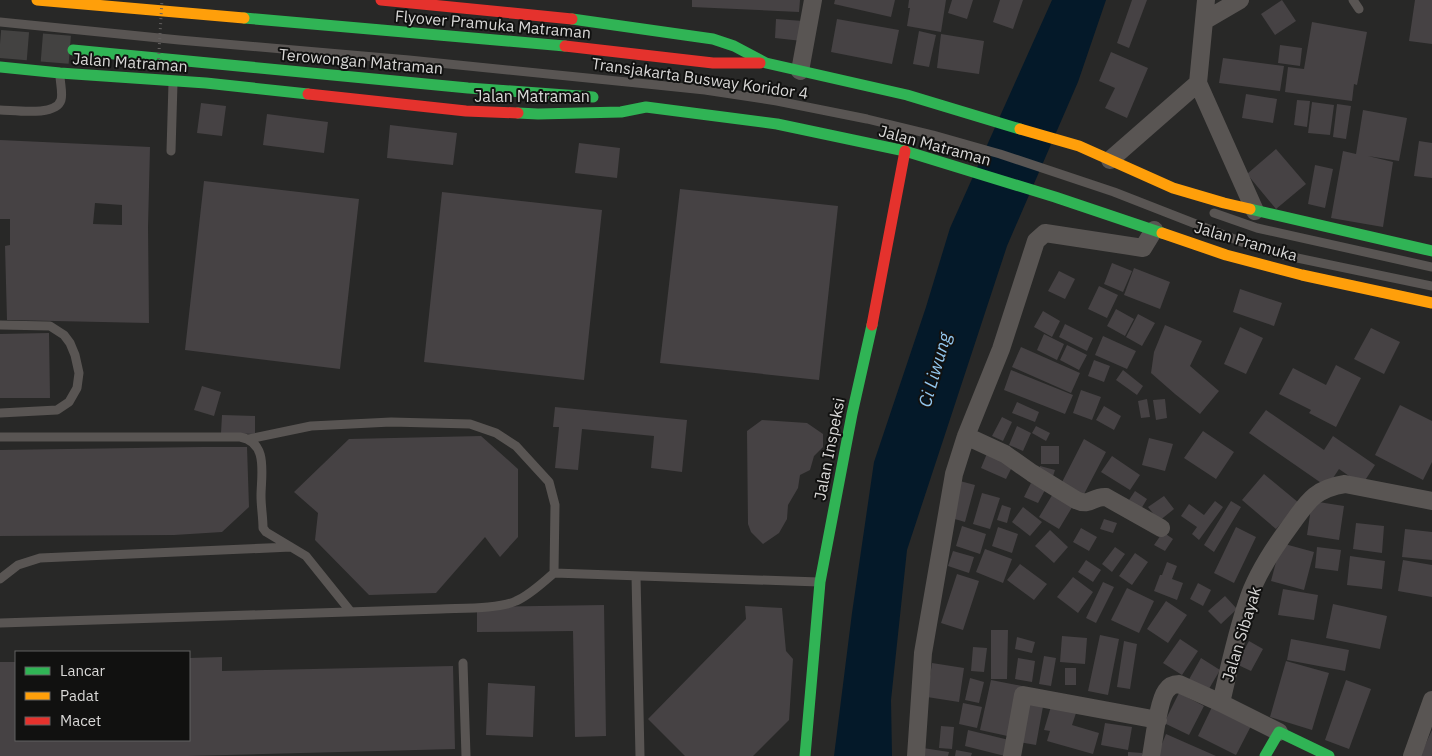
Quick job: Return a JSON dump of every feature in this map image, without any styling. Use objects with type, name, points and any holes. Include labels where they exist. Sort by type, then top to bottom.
[{"type":"main road","name":"Flyover Pramuka Matraman","points":[[37,0],[162,6],[713,62],[739,64],[766,63]]},
{"type":"main road","points":[[380,0],[580,20],[713,39],[734,46],[766,63],[800,71]]},
{"type":"main road","name":"Terowongan Matraman","points":[[73,50],[448,86],[601,98]]},
{"type":"main road","name":"Jalan Matraman","points":[[0,67],[206,83],[466,112],[538,114],[622,112],[646,107],[777,124],[905,151],[1055,197]]},
{"type":"main road","name":"Jalan Pramuka","points":[[800,71],[943,104],[1080,146],[1144,176],[1224,204],[1432,251]]},
{"type":"main road","points":[[619,99],[646,107]]},
{"type":"main road","name":"Jalan Inspeksi","points":[[806,756],[820,582],[852,414],[876,310],[905,151]]},
{"type":"main road","name":"Jalan Pramuka","points":[[1055,197],[1226,255],[1302,275],[1432,303]]},
{"type":"main road","points":[[1265,756],[1279,732],[1329,756]]},
{"type":"street","points":[[800,71],[813,0]]},
{"type":"street","points":[[1206,0],[1198,83],[1255,210]]},
{"type":"street","points":[[1204,22],[1240,0]]},
{"type":"street","points":[[1110,160],[1198,83]]},
{"type":"street","points":[[916,756],[923,653],[954,474],[966,436],[1001,349],[1036,241],[1045,233],[1143,248],[1154,230]]},
{"type":"street","points":[[966,436],[1005,454],[1076,500],[1087,503],[1095,498],[1106,497],[1161,528]]},
{"type":"street","name":"Jalan Sibayak","points":[[1221,702],[1247,601],[1272,550],[1309,499],[1333,486],[1345,484],[1432,502]]},
{"type":"street","name":"Jalan Sibayak","points":[[1152,756],[1162,699],[1166,690],[1173,684],[1179,684],[1221,702],[1279,732]]},
{"type":"street","points":[[1012,756],[1023,695],[1158,720]]},
{"type":"street","points":[[1412,756],[1432,700]]},
{"type":"lane","points":[[1354,0],[1359,9]]},
{"type":"lane","name":"Transjakarta Busway Koridor 4","points":[[0,22],[705,90],[778,101],[867,119],[1000,154],[1072,177],[1247,244],[1283,255],[1432,286]]},
{"type":"lane","points":[[0,110],[38,111],[57,106],[61,100],[60,73]]},
{"type":"lane","points":[[171,151],[173,81]]},
{"type":"lane","points":[[1144,176],[1188,201]]},
{"type":"lane","points":[[1204,209],[1257,228],[1432,266]]},
{"type":"lane","points":[[0,325],[50,326],[64,335],[70,343],[80,373],[77,388],[69,402],[56,410],[0,413]]},
{"type":"lane","points":[[0,437],[240,437],[248,439],[311,426],[391,422],[470,424],[496,433],[516,446],[549,482],[555,506],[554,573]]},
{"type":"lane","points":[[248,439],[260,452],[262,460],[261,498],[263,528],[266,532],[306,556],[351,612]]},
{"type":"lane","points":[[0,579],[18,565],[40,558],[292,547]]},
{"type":"lane","points":[[0,623],[441,609],[502,605],[514,602],[527,595],[554,573],[820,582]]},
{"type":"lane","points":[[636,576],[640,756]]},
{"type":"lane","points":[[463,663],[466,756]]},
{"type":"path","points":[[158,69],[162,6]]},
{"type":"water","name":"Ci Liwung","points":[[1052,0],[1106,0],[1078,82],[1007,246],[907,550],[891,700],[892,756],[834,756],[874,462],[926,307],[950,228]]},
{"type":"building","points":[[692,0],[800,0],[799,12],[692,7]]},
{"type":"building","points":[[835,0],[895,0],[891,17],[834,4]]},
{"type":"building","points":[[909,0],[946,0],[941,32],[907,26],[910,8],[908,8]]},
{"type":"building","points":[[952,0],[973,0],[967,19],[948,13]]},
{"type":"building","points":[[1000,0],[1023,0],[1013,29],[993,22]]},
{"type":"building","points":[[1132,0],[1147,0],[1129,48],[1117,43]]},
{"type":"building","points":[[1282,0],[1296,21],[1275,35],[1261,14]]},
{"type":"building","points":[[1415,0],[1432,0],[1432,44],[1409,41]]},
{"type":"building","points":[[776,19],[803,21],[802,41],[775,38]]},
{"type":"building","points":[[837,19],[899,30],[892,64],[831,52]]},
{"type":"building","points":[[1312,22],[1367,32],[1357,85],[1354,84],[1352,101],[1285,92],[1288,67],[1304,69]]},
{"type":"building","points":[[919,31],[936,35],[929,67],[913,64]]},
{"type":"building","points":[[941,34],[984,41],[979,74],[937,68]]},
{"type":"building","points":[[1280,45],[1302,48],[1300,66],[1278,63]]},
{"type":"building","points":[[1111,52],[1148,68],[1127,118],[1105,108],[1115,88],[1099,81]]},
{"type":"building","points":[[1223,58],[1284,66],[1280,91],[1219,83]]},
{"type":"building","points":[[1246,94],[1277,99],[1273,123],[1242,118]]},
{"type":"building","points":[[1297,100],[1310,101],[1307,127],[1294,125]]},
{"type":"building","points":[[1312,102],[1334,105],[1330,135],[1308,133]]},
{"type":"building","points":[[201,103],[226,106],[222,136],[197,133]]},
{"type":"building","points":[[1337,104],[1351,106],[1346,139],[1333,137]]},
{"type":"building","points":[[1363,110],[1407,118],[1399,161],[1368,156],[1393,162],[1383,227],[1331,218],[1343,151],[1356,154]]},
{"type":"building","points":[[267,114],[328,122],[324,153],[263,145]]},
{"type":"building","points":[[390,125],[457,133],[453,165],[387,158]]},
{"type":"building","points":[[0,140],[150,147],[148,227],[149,323],[7,320],[5,246],[10,245],[10,219],[0,219]],"holes":[[[95,203],[122,205],[122,225],[93,224]]]},
{"type":"building","points":[[1419,141],[1432,143],[1432,178],[1414,176]]},
{"type":"building","points":[[579,143],[620,148],[617,178],[575,173]]},
{"type":"building","points":[[1276,149],[1306,184],[1276,209],[1247,174]]},
{"type":"building","points":[[1315,165],[1333,169],[1325,208],[1308,204]]},
{"type":"building","points":[[204,181],[359,199],[340,369],[185,350]]},
{"type":"building","points":[[680,189],[838,206],[819,380],[660,363]]},
{"type":"building","points":[[442,192],[602,210],[584,380],[424,362]]},
{"type":"building","points":[[1112,263],[1132,271],[1123,292],[1104,284]]},
{"type":"building","points":[[1134,268],[1170,282],[1160,309],[1124,295]]},
{"type":"building","points":[[1059,271],[1075,279],[1065,299],[1048,291]]},
{"type":"building","points":[[1099,286],[1118,295],[1107,318],[1088,309]]},
{"type":"building","points":[[1240,289],[1282,303],[1274,326],[1233,312]]},
{"type":"building","points":[[1116,309],[1134,319],[1125,336],[1107,326]]},
{"type":"building","points":[[1043,311],[1060,321],[1052,337],[1034,327]]},
{"type":"building","points":[[1138,314],[1155,323],[1142,346],[1126,337]]},
{"type":"building","points":[[1065,324],[1093,338],[1087,351],[1059,337]]},
{"type":"building","points":[[1165,325],[1202,341],[1190,366],[1219,391],[1200,414],[1151,373],[1154,352]]},
{"type":"building","points":[[1240,327],[1263,338],[1246,374],[1224,364]]},
{"type":"building","points":[[1371,328],[1400,342],[1384,374],[1354,359]]},
{"type":"building","points":[[49,333],[50,398],[0,398],[0,334]]},
{"type":"building","points":[[1044,334],[1064,344],[1057,360],[1037,350]]},
{"type":"building","points":[[1103,336],[1136,351],[1127,369],[1095,355]]},
{"type":"building","points":[[1067,345],[1087,355],[1079,370],[1060,360]]},
{"type":"building","points":[[1021,347],[1080,373],[1071,393],[1012,367]]},
{"type":"building","points":[[1094,360],[1110,366],[1104,382],[1088,376]]},
{"type":"building","points":[[1336,365],[1361,378],[1336,427],[1309,413],[1311,410],[1279,394],[1293,368],[1326,385]]},
{"type":"building","points":[[1011,370],[1073,395],[1065,414],[1004,390]]},
{"type":"building","points":[[1123,370],[1143,386],[1137,395],[1116,380]]},
{"type":"building","points":[[202,386],[221,392],[214,416],[194,410]]},
{"type":"building","points":[[1081,390],[1101,397],[1092,420],[1073,413]]},
{"type":"building","points":[[1147,399],[1150,417],[1141,418],[1138,401]]},
{"type":"building","points":[[1165,399],[1167,418],[1156,420],[1153,400]]},
{"type":"building","points":[[1017,402],[1039,412],[1035,422],[1012,413]]},
{"type":"building","points":[[1400,405],[1432,421],[1432,462],[1423,480],[1375,455]]},
{"type":"building","points":[[1104,406],[1121,416],[1114,430],[1096,420]]},
{"type":"building","points":[[555,407],[687,420],[682,472],[651,468],[654,436],[582,429],[578,470],[555,468],[559,427],[553,427]]},
{"type":"building","points":[[1266,410],[1324,450],[1333,436],[1375,465],[1362,485],[1339,469],[1327,487],[1249,433]]},
{"type":"building","points":[[222,415],[255,416],[255,434],[221,433]]},
{"type":"building","points":[[1002,417],[1012,422],[1003,441],[992,436]]},
{"type":"building","points":[[762,420],[807,423],[823,434],[823,447],[814,456],[810,470],[800,475],[798,488],[788,505],[787,519],[779,533],[763,544],[751,532],[748,524],[747,431]]},
{"type":"building","points":[[1017,426],[1031,433],[1023,451],[1009,445]]},
{"type":"building","points":[[1036,426],[1050,433],[1046,441],[1032,433]]},
{"type":"building","points":[[1203,431],[1234,452],[1216,479],[1184,458]]},
{"type":"building","points":[[481,436],[518,469],[518,537],[500,557],[485,537],[436,593],[369,595],[315,540],[318,513],[294,492],[349,439]]},
{"type":"building","points":[[1149,438],[1173,444],[1165,471],[1142,465]]},
{"type":"building","points":[[1084,439],[1106,452],[1082,498],[1060,486]]},
{"type":"building","points":[[1041,446],[1059,446],[1059,464],[1041,464]]},
{"type":"building","points":[[247,447],[249,507],[222,532],[174,535],[0,536],[0,450]]},
{"type":"building","points":[[988,451],[1014,463],[1006,479],[981,468]]},
{"type":"building","points":[[1112,456],[1140,475],[1130,490],[1101,472]]},
{"type":"building","points":[[1040,466],[1055,470],[1052,479],[1038,475]]},
{"type":"building","points":[[1264,474],[1299,503],[1276,529],[1242,500]]},
{"type":"building","points":[[956,480],[975,485],[965,522],[948,517]]},
{"type":"building","points":[[1031,483],[1045,490],[1038,503],[1024,497]]},
{"type":"building","points":[[1135,491],[1147,499],[1141,509],[1129,500]]},
{"type":"building","points":[[1054,492],[1074,504],[1059,529],[1039,517]]},
{"type":"building","points":[[982,493],[1000,498],[990,529],[973,524]]},
{"type":"building","points":[[1164,496],[1174,509],[1159,521],[1148,507]]},
{"type":"building","points":[[1215,501],[1223,507],[1199,540],[1192,534],[1197,527],[1181,516],[1189,504],[1204,515]]},
{"type":"building","points":[[1231,501],[1241,507],[1214,552],[1204,545]]},
{"type":"building","points":[[1312,501],[1344,506],[1339,540],[1307,535]]},
{"type":"building","points":[[1002,505],[1011,508],[1007,523],[997,520]]},
{"type":"building","points":[[1023,507],[1042,522],[1030,536],[1012,522]]},
{"type":"building","points":[[1104,519],[1117,523],[1113,533],[1100,529]]},
{"type":"building","points":[[1356,523],[1384,526],[1382,553],[1353,549]]},
{"type":"building","points":[[962,526],[986,534],[980,554],[956,546]]},
{"type":"building","points":[[998,527],[1018,534],[1012,553],[992,546]]},
{"type":"building","points":[[1236,527],[1256,537],[1234,583],[1214,573]]},
{"type":"building","points":[[1081,528],[1097,537],[1089,551],[1073,542]]},
{"type":"building","points":[[1405,529],[1432,532],[1432,560],[1402,557]]},
{"type":"building","points":[[1050,530],[1068,547],[1054,563],[1035,546]]},
{"type":"building","points":[[1163,532],[1173,539],[1165,551],[1154,545]]},
{"type":"building","points":[[1281,543],[1314,552],[1304,590],[1271,581]]},
{"type":"building","points":[[1115,547],[1125,554],[1112,572],[1102,564]]},
{"type":"building","points":[[1317,547],[1341,550],[1338,571],[1315,568]]},
{"type":"building","points":[[985,549],[1012,559],[1003,583],[976,572]]},
{"type":"building","points":[[953,551],[974,557],[969,573],[948,566]]},
{"type":"building","points":[[1135,553],[1148,562],[1132,585],[1119,576]]},
{"type":"building","points":[[1350,556],[1385,561],[1382,589],[1347,585]]},
{"type":"building","points":[[1086,560],[1101,570],[1093,582],[1078,572]]},
{"type":"building","points":[[1403,560],[1432,565],[1432,597],[1398,591]]},
{"type":"building","points":[[1167,562],[1177,566],[1172,579],[1183,583],[1177,600],[1154,591]]},
{"type":"building","points":[[1020,564],[1047,584],[1034,600],[1007,580]]},
{"type":"building","points":[[957,574],[979,581],[963,630],[941,623]]},
{"type":"building","points":[[1073,577],[1093,592],[1078,613],[1057,597]]},
{"type":"building","points":[[1103,582],[1114,587],[1096,623],[1086,618]]},
{"type":"building","points":[[1198,583],[1211,590],[1203,606],[1190,599]]},
{"type":"building","points":[[1127,588],[1154,601],[1139,633],[1111,620]]},
{"type":"building","points":[[1283,589],[1318,595],[1314,620],[1278,615]]},
{"type":"building","points":[[1225,596],[1237,609],[1221,624],[1208,611]]},
{"type":"building","points":[[1166,601],[1187,615],[1168,643],[1147,629]]},
{"type":"building","points":[[1333,604],[1387,616],[1380,649],[1326,638]]},
{"type":"building","points":[[604,605],[606,736],[575,737],[573,631],[477,632],[477,607]]},
{"type":"building","points":[[745,606],[782,608],[786,651],[793,659],[789,720],[753,756],[685,756],[648,719],[746,619]]},
{"type":"building","points":[[991,630],[1008,630],[1007,679],[991,679]]},
{"type":"building","points":[[1100,635],[1119,639],[1108,695],[1088,691]]},
{"type":"building","points":[[1062,636],[1087,638],[1085,664],[1060,662]]},
{"type":"building","points":[[1017,637],[1035,642],[1032,653],[1015,649]]},
{"type":"building","points":[[1180,639],[1198,651],[1182,675],[1163,663]]},
{"type":"building","points":[[1291,639],[1349,650],[1345,671],[1287,660]]},
{"type":"building","points":[[1124,641],[1137,644],[1130,689],[1117,687]]},
{"type":"building","points":[[1249,641],[1263,649],[1251,671],[1236,664]]},
{"type":"building","points":[[973,647],[987,648],[984,672],[971,671]]},
{"type":"building","points":[[1044,656],[1056,658],[1051,686],[1039,684]]},
{"type":"building","points":[[222,657],[222,671],[453,666],[455,749],[188,756],[0,756],[0,662],[15,662],[15,741],[190,741],[190,658]]},
{"type":"building","points":[[1018,658],[1035,661],[1032,682],[1015,679]]},
{"type":"building","points":[[1201,658],[1220,670],[1206,694],[1187,683]]},
{"type":"building","points":[[1286,661],[1329,673],[1312,730],[1270,717]]},
{"type":"building","points":[[932,663],[964,668],[959,702],[927,697]]},
{"type":"building","points":[[1065,668],[1076,668],[1076,685],[1065,685]]},
{"type":"building","points":[[970,678],[984,682],[979,703],[965,700]]},
{"type":"building","points":[[991,680],[1022,686],[1012,737],[980,730]]},
{"type":"building","points":[[1346,680],[1371,689],[1349,749],[1325,740]]},
{"type":"building","points":[[488,683],[535,686],[533,737],[486,735]]},
{"type":"building","points":[[1179,693],[1204,706],[1189,735],[1164,723]]},
{"type":"building","points":[[1026,698],[1044,701],[1036,745],[1019,742]]},
{"type":"building","points":[[963,703],[982,707],[977,728],[959,724]]},
{"type":"building","points":[[1052,703],[1077,710],[1072,725],[1099,733],[1093,754],[1047,741],[1050,731],[1044,730]]},
{"type":"building","points":[[1212,707],[1251,726],[1236,755],[1198,736]]},
{"type":"building","points":[[1105,723],[1132,727],[1128,750],[1101,745]]},
{"type":"building","points":[[941,726],[954,727],[952,749],[939,748]]},
{"type":"building","points":[[968,730],[1009,740],[1005,756],[965,746]]},
{"type":"building","points":[[1432,730],[1432,756],[1420,756]]},
{"type":"building","points":[[1166,734],[1216,756],[1157,756]]},
{"type":"building","points":[[923,748],[949,752],[948,756],[922,756]]},
{"type":"building","points":[[956,750],[972,753],[971,756],[955,756]]},
{"type":"building","points":[[1128,752],[1142,753],[1142,756],[1128,756]]},
{"type":"tunnel","points":[[0,44],[73,50]]},
{"type":"traffic: fast","points":[[244,18],[565,46]]},
{"type":"traffic: fast","points":[[572,19],[713,39],[734,46],[766,63],[907,95],[1020,129]]},
{"type":"traffic: fast","points":[[73,50],[468,88],[593,97]]},
{"type":"traffic: fast","points":[[0,67],[206,83],[308,94]]},
{"type":"traffic: fast","points":[[518,113],[621,112],[646,107],[777,124],[905,151],[1055,197],[1162,233]]},
{"type":"traffic: fast","points":[[1250,209],[1432,251]]},
{"type":"traffic: fast","points":[[805,756],[820,582],[852,414],[872,325]]},
{"type":"traffic: fast","points":[[1265,756],[1279,732],[1329,756]]},
{"type":"traffic: slow","points":[[37,0],[244,18]]},
{"type":"traffic: slow","points":[[1020,129],[1079,146],[1173,188],[1250,209]]},
{"type":"traffic: slow","points":[[1162,233],[1226,255],[1302,275],[1432,303]]},
{"type":"traffic: jam","points":[[381,0],[572,19]]},
{"type":"traffic: jam","points":[[565,46],[713,63],[760,63]]},
{"type":"traffic: jam","points":[[308,94],[466,111],[518,113]]},
{"type":"traffic: jam","points":[[872,325],[905,151]]}]
